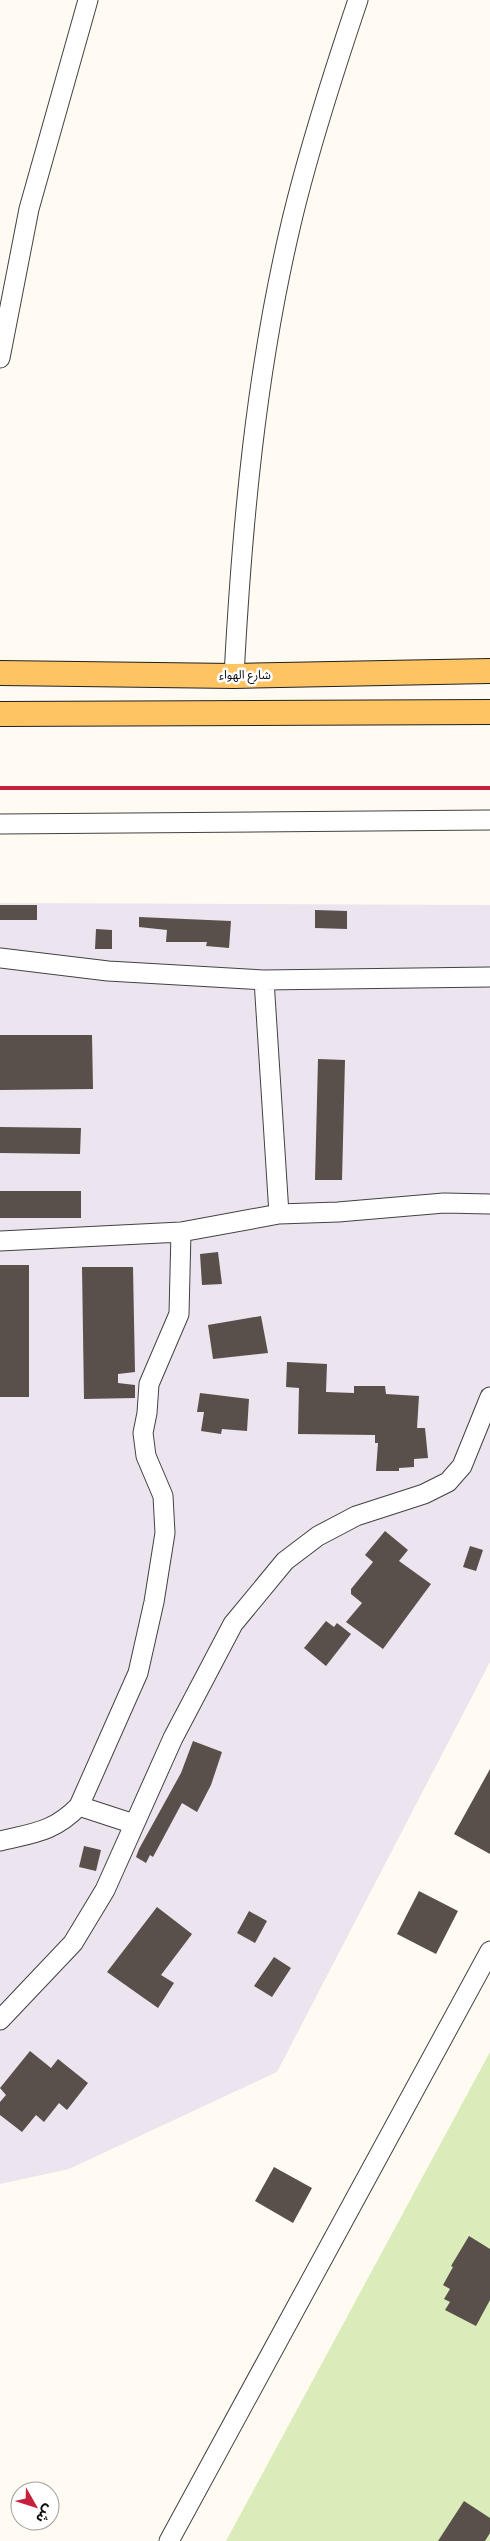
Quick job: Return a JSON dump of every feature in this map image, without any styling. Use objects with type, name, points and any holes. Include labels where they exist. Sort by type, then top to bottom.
[{"type":"main road","name":"شارع الهواء","points":[[0,673],[234,676],[490,671]]},
{"type":"main road","points":[[0,714],[490,712]]},
{"type":"street","points":[[0,358],[29,209],[88,0]]},
{"type":"street","points":[[234,676],[244,517],[258,407],[276,304],[291,226],[304,172],[330,82],[358,0]]},
{"type":"street","points":[[0,824],[490,820]]},
{"type":"street","points":[[0,958],[108,972],[264,980],[490,976]]},
{"type":"street","points":[[264,980],[279,1214]]},
{"type":"street","points":[[0,1242],[181,1232],[279,1214],[348,1211],[444,1203],[490,1204]]},
{"type":"street","points":[[0,1841],[39,1832],[64,1821],[79,1806],[138,1673],[154,1602],[165,1533],[163,1496],[155,1472],[146,1456],[143,1433],[147,1413],[149,1384],[179,1314],[181,1232]]},
{"type":"street","points":[[0,2020],[74,1943],[105,1890],[174,1738],[233,1624],[279,1568],[318,1536],[356,1516],[424,1494],[448,1482],[462,1466],[490,1397]]},
{"type":"street","points":[[79,1806],[134,1824]]},
{"type":"street","points":[[169,2541],[490,1951]]},
{"type":"shaded area","points":[[0,903],[490,905],[490,1662],[277,2072],[69,2169],[0,2184]]},
{"type":"green space","points":[[490,2052],[490,2541],[226,2541]]},
{"type":"building","points":[[0,905],[37,905],[37,920],[0,920]]},
{"type":"building","points":[[315,910],[347,911],[347,929],[315,928]]},
{"type":"building","points":[[139,917],[231,921],[229,948],[206,946],[207,942],[166,942],[167,930],[139,927]]},
{"type":"building","points":[[96,929],[112,930],[112,949],[95,949]]},
{"type":"building","points":[[0,1035],[92,1035],[93,1089],[0,1090]]},
{"type":"building","points":[[318,1059],[345,1060],[342,1180],[315,1180]]},
{"type":"building","points":[[0,1127],[81,1128],[80,1154],[0,1153]]},
{"type":"building","points":[[0,1191],[81,1191],[81,1218],[0,1218]]},
{"type":"building","points":[[218,1252],[222,1284],[202,1285],[200,1254]]},
{"type":"building","points":[[0,1265],[29,1265],[29,1397],[0,1397]]},
{"type":"building","points":[[82,1267],[133,1267],[135,1372],[118,1374],[118,1383],[135,1385],[135,1398],[84,1399]]},
{"type":"building","points":[[261,1316],[268,1353],[213,1359],[208,1325]]},
{"type":"building","points":[[287,1362],[327,1364],[326,1392],[354,1393],[354,1386],[385,1386],[386,1394],[419,1396],[417,1428],[425,1428],[428,1458],[414,1459],[414,1467],[399,1468],[399,1471],[376,1471],[378,1443],[375,1443],[375,1435],[298,1434],[299,1388],[286,1387]]},
{"type":"building","points":[[200,1393],[249,1399],[247,1431],[222,1429],[221,1434],[201,1431],[204,1412],[197,1412]]},
{"type":"building","points":[[385,1531],[408,1550],[399,1561],[431,1584],[383,1649],[346,1622],[362,1603],[351,1594],[351,1589],[373,1562],[365,1555]]},
{"type":"building","points":[[470,1546],[483,1550],[476,1571],[463,1567]]},
{"type":"building","points":[[326,1621],[334,1627],[337,1623],[351,1634],[326,1666],[304,1648]]},
{"type":"building","points":[[193,1741],[222,1752],[211,1785],[197,1812],[182,1803],[153,1857],[150,1855],[146,1863],[136,1857],[139,1849],[181,1773]]},
{"type":"building","points":[[490,1769],[490,1854],[454,1834]]},
{"type":"building","points":[[84,1846],[101,1850],[96,1871],[79,1867]]},
{"type":"building","points":[[419,1891],[458,1911],[436,1954],[397,1934]]},
{"type":"building","points":[[157,1907],[192,1934],[161,1975],[174,1983],[158,2008],[107,1972]]},
{"type":"building","points":[[249,1911],[267,1921],[255,1943],[237,1933]]},
{"type":"building","points":[[274,1957],[291,1968],[272,1997],[254,1986]]},
{"type":"building","points":[[30,2051],[51,2068],[58,2059],[88,2083],[67,2110],[59,2103],[44,2122],[36,2115],[22,2132],[0,2115],[0,2102],[6,2095],[0,2088]]},
{"type":"building","points":[[274,2167],[312,2188],[293,2223],[255,2201]]},
{"type":"building","points":[[469,2236],[490,2249],[490,2300],[476,2326],[445,2310],[450,2302],[444,2299],[450,2289],[443,2285],[453,2267],[451,2266]]},
{"type":"building","points":[[464,2501],[490,2518],[490,2533],[485,2541],[438,2541]]},
{"type":"railway","points":[[0,788],[490,788]]}]
